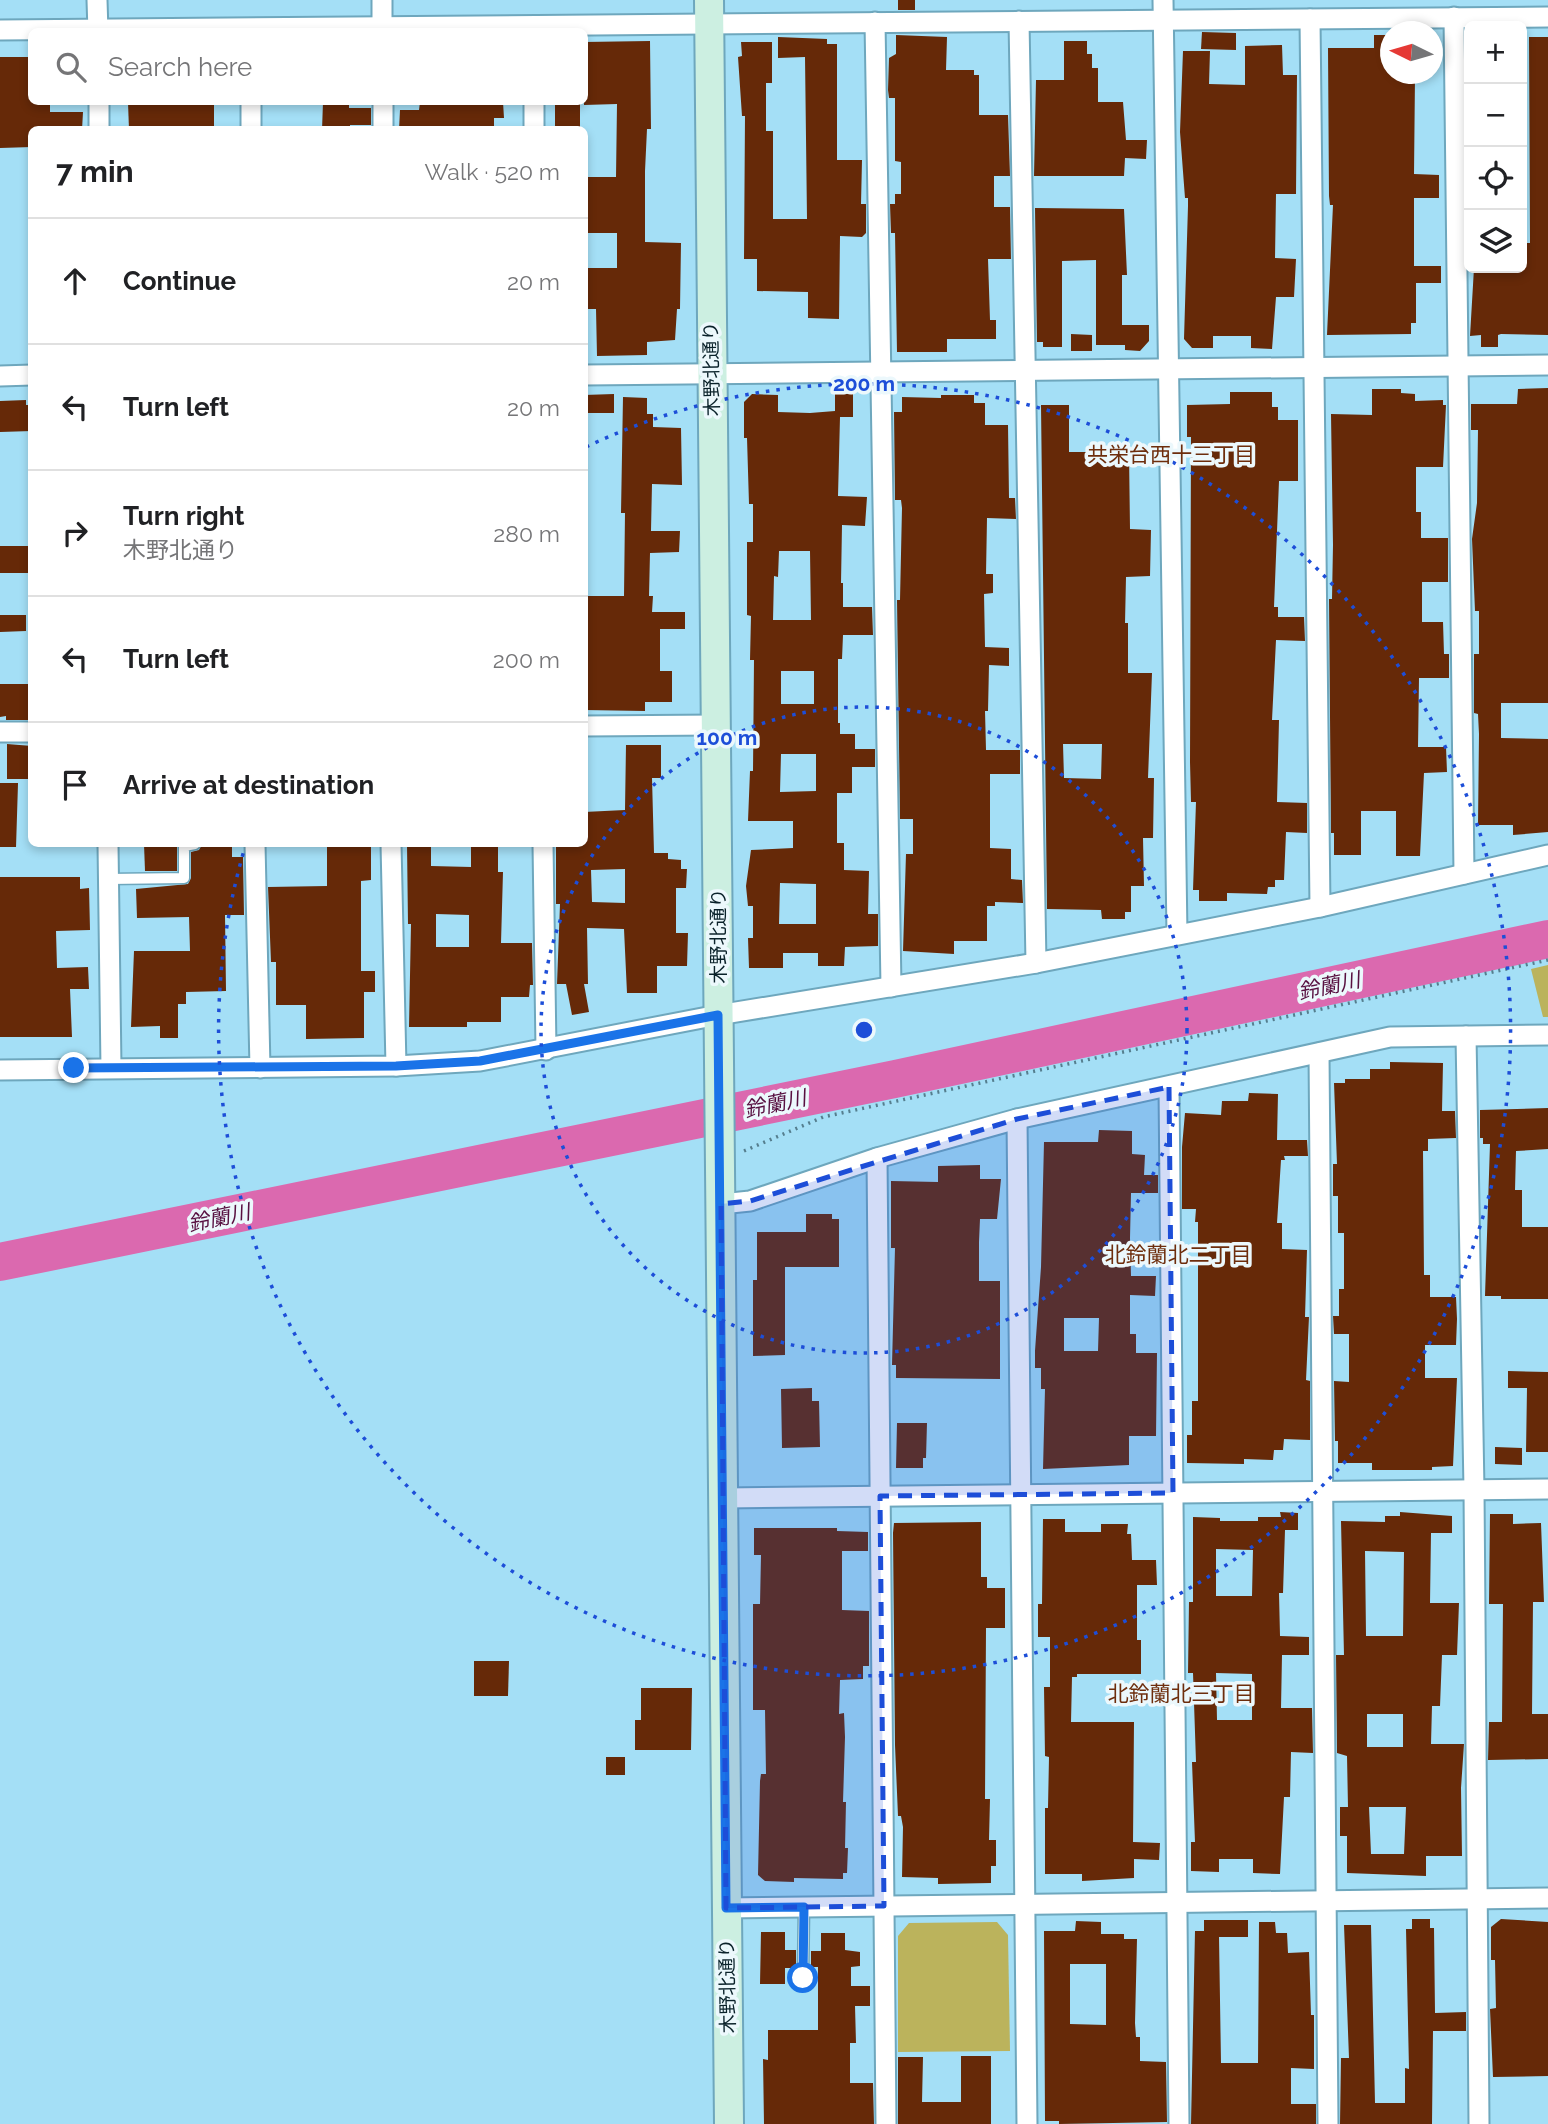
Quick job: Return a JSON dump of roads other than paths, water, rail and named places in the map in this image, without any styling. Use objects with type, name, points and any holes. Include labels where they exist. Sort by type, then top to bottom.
[{"type":"street","points":[[97,0],[98,28]]},
{"type":"street","points":[[382,0],[382,28]]},
{"type":"street","points":[[1163,0],[1177,934]]},
{"type":"street","points":[[533,28],[709,12],[876,22],[1548,17]]},
{"type":"street","name":"木野北通り","points":[[709,12],[719,1071],[732,1148],[721,1204],[729,2124]]},
{"type":"street","points":[[1454,17],[1464,874]]},
{"type":"street","points":[[1310,19],[1320,907]]},
{"type":"street","points":[[1019,21],[1036,962]]},
{"type":"street","points":[[876,22],[879,373],[891,987]]},
{"type":"street","points":[[0,30],[28,30]]},
{"type":"street","points":[[99,105],[99,126]]},
{"type":"street","points":[[251,105],[251,126]]},
{"type":"street","points":[[383,105],[383,126]]},
{"type":"street","points":[[534,105],[534,126]]},
{"type":"street","points":[[588,375],[1314,370],[1548,365]]},
{"type":"street","points":[[0,376],[28,375]]},
{"type":"street","points":[[588,726],[717,725]]},
{"type":"street","points":[[0,732],[28,732]]},
{"type":"street","points":[[108,847],[111,1068]]},
{"type":"street","points":[[255,847],[260,1068]]},
{"type":"street","points":[[391,847],[396,1066]]},
{"type":"street","points":[[543,847],[546,1050]]},
{"type":"street","points":[[0,1070],[396,1066],[480,1061],[718,1015],[1036,962],[1320,907],[1548,855]]},
{"type":"street","points":[[721,1204],[750,1201],[877,1158],[1017,1119],[1390,1037],[1548,1035]]},
{"type":"street","points":[[1466,1036],[1474,1490],[1475,1899],[1479,2124]]},
{"type":"street","points":[[1319,1053],[1328,2124]]},
{"type":"street","points":[[1169,1087],[1179,2124]]},
{"type":"street","points":[[1017,1119],[1027,2124]]},
{"type":"street","points":[[877,1158],[886,2124]]},
{"type":"street","points":[[725,1498],[1548,1489]]},
{"type":"street","points":[[726,1908],[1548,1898]]},
{"type":"lane","points":[[109,878],[184,878],[184,847]]},
{"type":"lane","points":[[803,1978],[804,1907]]},
{"type":"waterway","name":"鈴蘭川","points":[[0,1262],[895,1079],[1548,939]]},
{"type":"district","name":"共栄台西十三丁目","points":[[1171,455]]},
{"type":"district","name":"北鈴蘭北二丁目","points":[[1178,1255]]},
{"type":"district","name":"北鈴蘭北三丁目","points":[[1181,1694]]}]
